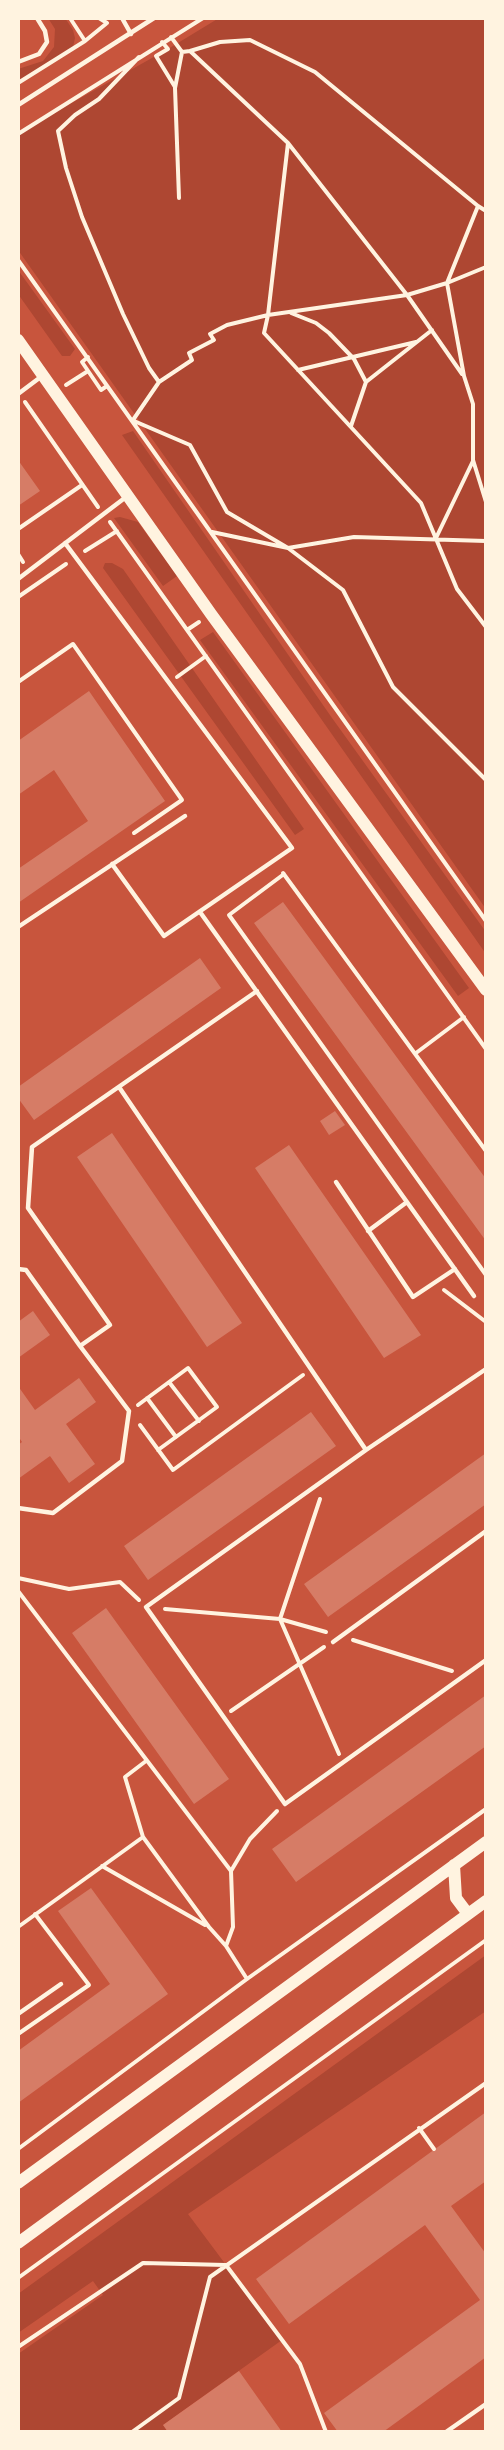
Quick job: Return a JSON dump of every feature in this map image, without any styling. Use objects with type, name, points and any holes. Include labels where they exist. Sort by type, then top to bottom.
[{"type":"main road","points":[[18,340],[212,614],[486,990]]},
{"type":"main road","points":[[18,2183],[486,1842]]},
{"type":"main road","points":[[454,1865],[456,1898],[468,1914]]},
{"type":"main road","points":[[18,2243],[486,1901]]},
{"type":"lane","points":[[18,62],[39,54],[47,42],[45,31],[37,18]]},
{"type":"lane","points":[[122,18],[131,34]]},
{"type":"lane","points":[[18,105],[154,18]]},
{"type":"lane","points":[[19,394],[43,375]]},
{"type":"lane","points":[[18,579],[128,495]]},
{"type":"lane","points":[[65,543],[292,848],[164,936],[112,864]]},
{"type":"lane","points":[[18,927],[185,816]]},
{"type":"lane","points":[[200,912],[474,1296]]},
{"type":"lane","points":[[80,1346],[110,1325],[28,1208],[32,1147],[257,991]]},
{"type":"lane","points":[[119,1087],[366,1450]]},
{"type":"lane","points":[[336,1182],[413,1297],[455,1269]]},
{"type":"lane","points":[[368,1230],[407,1202]]},
{"type":"lane","points":[[18,1269],[26,1270],[129,1411],[122,1461],[53,1513],[18,1508]]},
{"type":"lane","points":[[486,1369],[327,1477],[146,1607],[285,1804],[486,1660]]},
{"type":"lane","points":[[333,1641],[486,1531]]},
{"type":"lane","points":[[18,2014],[61,1984]]},
{"type":"lane","points":[[446,2432],[486,2404]]},
{"type":"path","points":[[70,18],[85,41]]},
{"type":"path","points":[[18,83],[85,41],[107,21],[99,18]]},
{"type":"path","points":[[18,134],[203,18]]},
{"type":"path","points":[[171,37],[182,52],[175,88],[179,198]]},
{"type":"path","points":[[182,52],[220,42],[250,40],[315,72],[486,211]]},
{"type":"path","points":[[162,42],[168,49],[156,56],[175,88]]},
{"type":"path","points":[[190,51],[288,143],[407,295],[464,376]]},
{"type":"path","points":[[139,57],[99,99],[75,115],[58,131],[66,168],[82,217],[123,314],[149,368],[159,382]]},
{"type":"path","points":[[288,143],[264,333],[421,503],[458,589],[486,627]]},
{"type":"path","points":[[486,202],[478,206],[447,283],[464,376],[473,404],[473,460],[486,502]]},
{"type":"path","points":[[18,261],[133,420],[486,921]]},
{"type":"path","points":[[133,420],[159,382],[192,360],[189,353],[214,340],[210,334],[227,325],[268,315],[407,295],[447,283],[486,267]]},
{"type":"path","points":[[288,312],[316,323],[354,359],[366,382]]},
{"type":"path","points":[[351,426],[366,382],[432,330]]},
{"type":"path","points":[[298,370],[354,359],[416,342]]},
{"type":"path","points":[[88,357],[82,362],[102,390],[107,386]]},
{"type":"path","points":[[55,393],[88,370]]},
{"type":"path","points":[[19,394],[486,1049]]},
{"type":"path","points":[[133,420],[190,445],[227,512],[288,548],[343,590],[393,687],[486,780]]},
{"type":"path","points":[[436,538],[473,460]]},
{"type":"path","points":[[18,529],[82,485]]},
{"type":"path","points":[[211,532],[288,548],[354,537],[436,538],[486,542]]},
{"type":"path","points":[[18,682],[73,644],[182,800],[134,833]]},
{"type":"path","points":[[170,682],[206,656]]},
{"type":"path","points":[[274,861],[486,1151]]},
{"type":"path","points":[[284,874],[229,915],[486,1275]]},
{"type":"path","points":[[416,1053],[464,1017]]},
{"type":"path","points":[[434,1282],[486,1321]]},
{"type":"path","points":[[158,1450],[217,1407],[188,1368],[129,1411],[158,1450],[173,1470],[311,1369]]},
{"type":"path","points":[[169,1382],[199,1421]]},
{"type":"path","points":[[147,1398],[177,1437]]},
{"type":"path","points":[[327,1477],[280,1618],[342,1763]]},
{"type":"path","points":[[18,1578],[69,1589],[120,1582],[146,1607],[280,1618],[464,1675]]},
{"type":"path","points":[[18,1591],[231,1871]]},
{"type":"path","points":[[223,1716],[333,1641]]},
{"type":"path","points":[[146,1761],[125,1777],[143,1837],[209,1927],[226,1946],[247,1979]]},
{"type":"path","points":[[226,1946],[233,1928],[231,1871],[250,1839],[285,1804]]},
{"type":"path","points":[[18,2149],[247,1979],[486,1809]]},
{"type":"path","points":[[18,1927],[143,1837]]},
{"type":"path","points":[[102,1866],[209,1927]]},
{"type":"path","points":[[18,2278],[486,1940]]},
{"type":"path","points":[[132,2432],[179,2398],[210,2277],[486,2083]]},
{"type":"path","points":[[419,2128],[434,2149]]},
{"type":"path","points":[[18,2347],[143,2262],[226,2265]]},
{"type":"path","points":[[226,2265],[300,2364],[326,2432]]},
{"type":"shaded area","points":[[48,18],[65,18],[73,30],[75,38],[73,47],[18,81],[18,69],[43,61],[54,47],[55,29]]},
{"type":"shaded area","points":[[219,18],[486,18],[486,909],[18,250],[18,133]]},
{"type":"shaded area","points":[[18,270],[75,349],[70,356],[62,356],[18,294]]},
{"type":"shaded area","points":[[133,431],[332,718],[486,932],[486,954],[122,435]]},
{"type":"shaded area","points":[[120,517],[138,522],[177,576],[163,586],[114,518]]},
{"type":"shaded area","points":[[105,563],[112,563],[123,569],[304,829],[295,835],[103,568]]},
{"type":"shaded area","points":[[213,632],[469,988],[458,996],[200,640]]},
{"type":"shaded area","points":[[486,1955],[486,2011],[188,2214],[282,2340],[163,2425],[168,2432],[18,2432],[18,2354],[103,2295],[93,2281],[18,2333],[18,2294]]},
{"type":"building","points":[[18,460],[40,491],[18,506]]},
{"type":"building","points":[[89,691],[165,801],[18,903],[18,869],[88,821],[54,770],[18,795],[18,741]]},
{"type":"building","points":[[283,902],[486,1179],[486,1241],[254,923]]},
{"type":"building","points":[[200,958],[221,988],[34,1120],[18,1098],[18,1087]]},
{"type":"building","points":[[335,1111],[345,1125],[329,1135],[320,1121]]},
{"type":"building","points":[[112,1133],[242,1323],[207,1347],[77,1157]]},
{"type":"building","points":[[289,1145],[421,1335],[384,1358],[255,1168]]},
{"type":"building","points":[[33,1311],[50,1335],[18,1358],[18,1322]]},
{"type":"building","points":[[79,1378],[96,1402],[66,1424],[95,1464],[69,1483],[50,1456],[18,1479],[18,1445],[22,1442],[18,1436],[18,1386],[35,1410]]},
{"type":"building","points":[[311,1412],[336,1446],[148,1580],[124,1546]]},
{"type":"building","points":[[486,1453],[486,1504],[328,1617],[304,1584]]},
{"type":"building","points":[[106,1608],[229,1779],[194,1804],[72,1633]]},
{"type":"building","points":[[486,1695],[486,1746],[296,1882],[272,1849]]},
{"type":"building","points":[[91,1888],[168,1994],[18,2103],[18,2051],[110,1984],[58,1911]]},
{"type":"building","points":[[486,2112],[486,2181],[451,2206],[486,2254],[486,2357],[383,2432],[338,2432],[324,2413],[480,2300],[425,2225],[289,2324],[256,2279]]},
{"type":"building","points":[[239,2371],[282,2432],[168,2432],[163,2425]]}]
